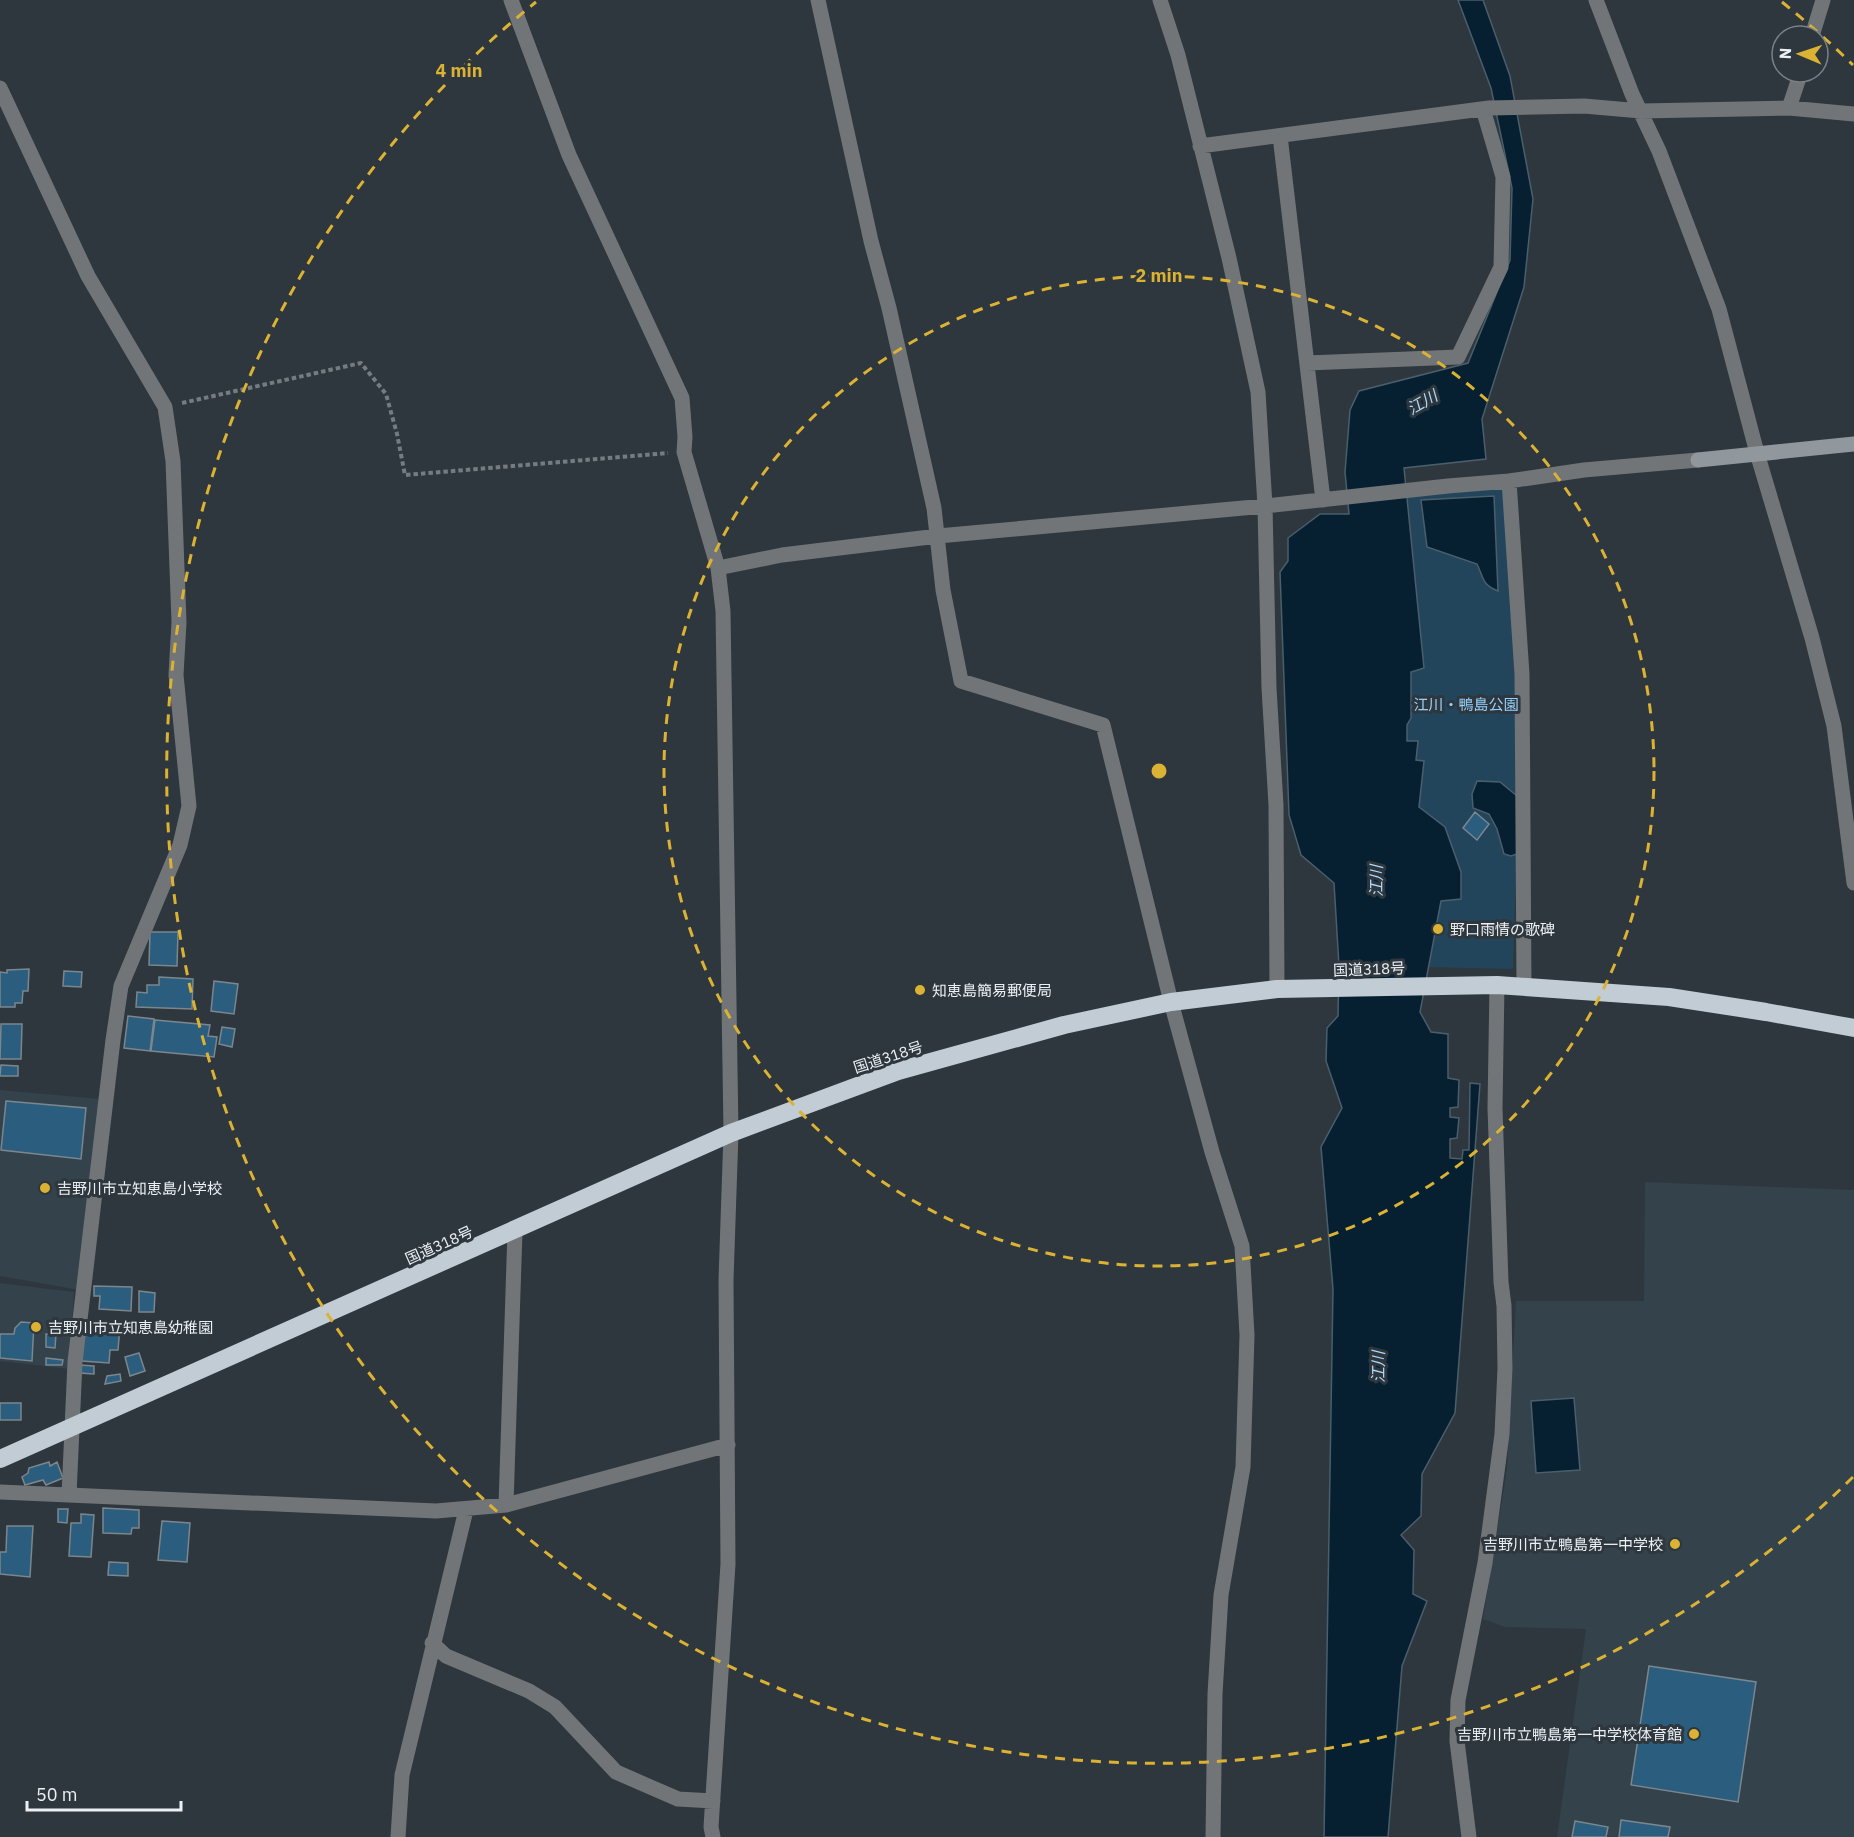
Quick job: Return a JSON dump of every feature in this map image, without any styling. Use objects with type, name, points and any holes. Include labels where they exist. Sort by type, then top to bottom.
[{"type":"highway","name":"国道318号","points":[[0,1459],[731,1133],[898,1071],[1064,1025],[1171,1002],[1277,989],[1497,985],[1669,997],[1854,1028]]},
{"type":"street","points":[[511,0],[569,155],[682,398],[684,452],[717,568],[723,611],[731,1133],[726,1280],[728,1564],[711,1827],[713,1837]]},
{"type":"street","points":[[818,0],[934,508],[943,590],[961,681],[1103,725],[1171,1002],[1212,1152],[1242,1246],[1248,1335],[1243,1467],[1221,1595],[1215,1694],[1213,1837]]},
{"type":"street","points":[[1160,0],[1178,55],[1229,258],[1258,392],[1265,506],[1269,688],[1276,806],[1277,989]]},
{"type":"street","points":[[1596,0],[1659,151],[1719,309],[1757,453],[1812,638],[1834,726],[1854,883]]},
{"type":"street","points":[[1816,24],[1823,0]]},
{"type":"street","points":[[1789,108],[1797,84]]},
{"type":"street","points":[[0,88],[88,276],[165,407],[173,461],[179,622],[176,675],[189,806],[180,845],[121,986],[75,1362],[69,1495]]},
{"type":"street","points":[[1200,146],[1486,109],[1584,106],[1641,111],[1789,108],[1854,114]]},
{"type":"street","points":[[1307,363],[1458,357],[1501,267],[1503,177],[1486,109]]},
{"type":"street","points":[[1280,136],[1307,363],[1330,499]]},
{"type":"street","points":[[717,568],[782,555],[938,536],[1265,506],[1509,481],[1584,470],[1854,444]]},
{"type":"street","points":[[1509,481],[1522,674],[1524,986]]},
{"type":"street","points":[[1469,1837],[1457,1741],[1458,1700],[1485,1563],[1502,1434],[1505,1368],[1496,1108],[1497,985]]},
{"type":"street","points":[[506,1505],[515,1231]]},
{"type":"street","points":[[0,1491],[436,1511],[466,1510],[506,1505],[728,1445]]},
{"type":"street","points":[[398,1837],[402,1775],[432,1643],[466,1510]]},
{"type":"street","points":[[432,1643],[446,1656],[529,1691],[555,1707],[616,1772],[678,1799],[713,1801]]},
{"type":"path","points":[[165,407],[361,363],[386,394],[405,475],[684,452]]},
{"type":"shaded area","name":"吉野川市立知恵島小学校","points":[[0,1090],[101,1099],[79,1290],[0,1276]]},
{"type":"shaded area","name":"吉野川市立鴨島第一中学校","points":[[1645,1182],[1854,1190],[1854,1837],[1557,1837],[1586,1629],[1505,1627],[1483,1619],[1507,1469],[1516,1301],[1644,1301]]},
{"type":"shaded area","name":"吉野川市立知恵島幼稚園","points":[[0,1283],[74,1292],[69,1369],[0,1361]]},
{"type":"green space","name":"江川・鴨島公園","points":[[1509,481],[1522,676],[1513,969],[1427,967],[1441,900],[1445,827],[1419,807],[1424,761],[1416,761],[1407,742],[1407,725],[1411,718],[1411,672],[1424,667],[1407,490]]},
{"type":"water","name":"江川","points":[[1458,0],[1483,0],[1510,76],[1533,199],[1524,287],[1482,419],[1486,459],[1404,468],[1424,668],[1411,672],[1411,718],[1407,725],[1407,741],[1418,741],[1416,760],[1424,761],[1419,807],[1445,827],[1461,872],[1461,899],[1441,901],[1420,1012],[1431,1032],[1448,1034],[1448,1078],[1459,1080],[1458,1107],[1450,1108],[1450,1117],[1459,1118],[1457,1138],[1450,1139],[1450,1158],[1462,1159],[1463,1150],[1469,1150],[1470,1083],[1480,1084],[1455,1413],[1422,1474],[1421,1516],[1401,1535],[1414,1550],[1413,1594],[1427,1601],[1402,1666],[1388,1837],[1324,1837],[1333,1289],[1321,1147],[1342,1108],[1326,1061],[1327,1028],[1338,1016],[1339,966],[1334,883],[1301,855],[1289,815],[1280,572],[1288,561],[1288,538],[1320,514],[1349,514],[1345,472],[1350,410],[1359,391],[1468,363],[1510,260],[1512,188],[1491,88]]},
{"type":"water","points":[[1494,496],[1498,591],[1486,583],[1477,564],[1427,547],[1421,500]]},
{"type":"water","points":[[1477,781],[1500,782],[1517,796],[1517,854],[1511,856],[1504,854],[1497,829],[1489,814],[1473,808],[1472,794]]},
{"type":"water","points":[[1574,1398],[1580,1470],[1536,1473],[1531,1401]]},
{"type":"building","points":[[1475,812],[1489,824],[1477,840],[1463,828]]},
{"type":"building","points":[[150,932],[178,932],[177,966],[149,965]]},
{"type":"building","points":[[29,969],[28,991],[23,991],[22,1003],[15,1003],[15,1007],[0,1007],[0,972]]},
{"type":"building","points":[[64,971],[82,972],[81,987],[63,986]]},
{"type":"building","points":[[159,977],[193,979],[192,1009],[136,1007],[137,992],[147,993],[147,985],[159,985]]},
{"type":"building","points":[[214,981],[238,984],[234,1014],[211,1011]]},
{"type":"building","points":[[128,1016],[154,1019],[150,1051],[124,1048]]},
{"type":"building","points":[[155,1020],[210,1025],[208,1036],[217,1037],[214,1057],[151,1051]]},
{"type":"building","points":[[1,1024],[22,1024],[21,1059],[0,1059]]},
{"type":"building","points":[[222,1027],[235,1029],[232,1047],[219,1044]]},
{"type":"building","points":[[1,1065],[18,1066],[18,1076],[0,1076]]},
{"type":"building","points":[[6,1101],[86,1108],[81,1159],[1,1150]]},
{"type":"building","points":[[94,1286],[132,1287],[131,1311],[99,1309],[100,1296],[94,1296]]},
{"type":"building","points":[[139,1291],[155,1293],[154,1312],[139,1312]]},
{"type":"building","points":[[21,1322],[34,1323],[32,1361],[0,1358],[0,1334],[14,1334],[15,1328]]},
{"type":"building","points":[[84,1324],[120,1326],[118,1350],[110,1350],[109,1363],[82,1361]]},
{"type":"building","points":[[46,1334],[56,1334],[55,1348],[46,1347]]},
{"type":"building","points":[[139,1353],[145,1371],[130,1376],[125,1357]]},
{"type":"building","points":[[46,1358],[63,1360],[62,1365],[46,1365]]},
{"type":"building","points":[[79,1365],[94,1366],[94,1374],[79,1373]]},
{"type":"building","points":[[120,1374],[121,1381],[105,1384],[107,1376]]},
{"type":"building","points":[[0,1403],[21,1403],[21,1420],[0,1420]]},
{"type":"building","points":[[49,1462],[50,1466],[57,1462],[63,1478],[46,1485],[43,1480],[25,1485],[22,1477],[28,1473],[29,1468]]},
{"type":"building","points":[[103,1508],[139,1510],[139,1528],[132,1528],[131,1534],[103,1533]]},
{"type":"building","points":[[58,1509],[68,1509],[67,1523],[58,1522]]},
{"type":"building","points":[[81,1514],[94,1515],[91,1557],[69,1556],[71,1523],[81,1523]]},
{"type":"building","points":[[162,1521],[190,1523],[187,1562],[158,1560]]},
{"type":"building","points":[[7,1526],[33,1526],[30,1577],[0,1574],[0,1552],[6,1552]]},
{"type":"building","points":[[109,1562],[128,1563],[128,1576],[108,1575]]},
{"type":"building","name":"吉野川市立鴨島第一中学校体育館","points":[[1649,1666],[1756,1682],[1738,1802],[1631,1785]]},
{"type":"building","points":[[1621,1820],[1670,1827],[1668,1837],[1619,1837]]},
{"type":"building","points":[[1575,1821],[1608,1827],[1606,1837],[1572,1837]]},
{"type":"place","name":"野口雨情の歌碑","points":[[1438,929]]},
{"type":"place","name":"知恵島簡易郵便局","points":[[920,990]]},
{"type":"place","name":"吉野川市立知恵島小学校","points":[[45,1188]]},
{"type":"place","name":"吉野川市立知恵島幼稚園","points":[[36,1327]]},
{"type":"place","name":"吉野川市立鴨島第一中学校","points":[[1675,1544]]},
{"type":"place","name":"吉野川市立鴨島第一中学校体育館","points":[[1694,1734]]}]
